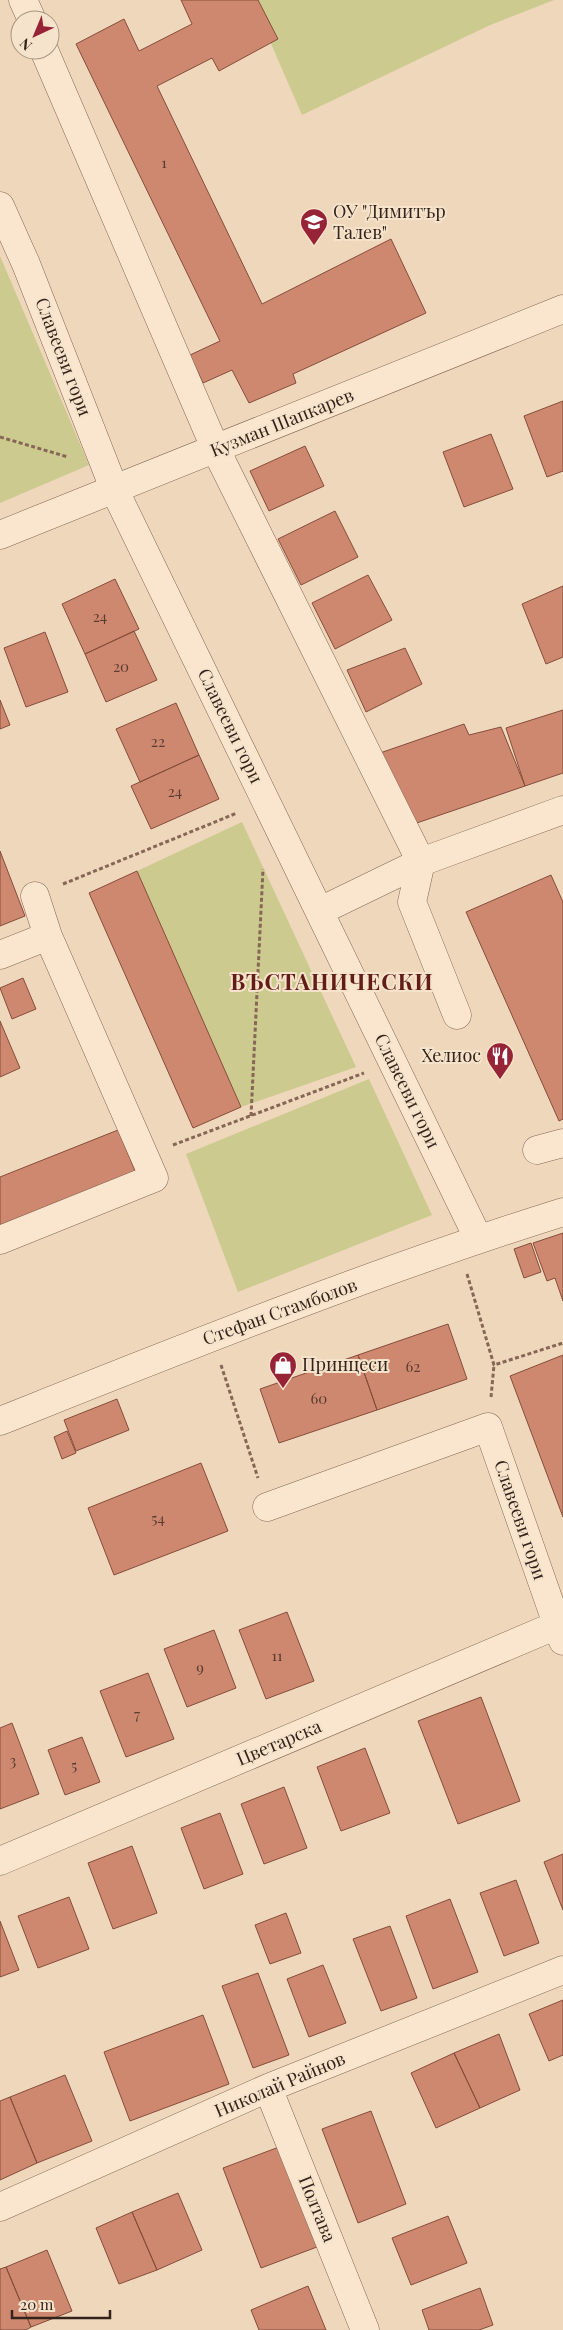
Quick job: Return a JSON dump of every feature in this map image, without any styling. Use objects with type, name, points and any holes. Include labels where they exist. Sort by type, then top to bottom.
[{"type":"street","points":[[48,60],[216,450],[421,862],[412,902],[457,1015]]},
{"type":"street","name":"Славееви гори","points":[[0,206],[26,264],[115,490],[393,1062],[468,1242]]},
{"type":"street","name":"Кузман Шапкарев","points":[[0,535],[563,310]]},
{"type":"street","points":[[320,911],[421,862],[563,810]]},
{"type":"street","points":[[0,1240],[154,1178],[48,936],[35,896]]},
{"type":"street","points":[[0,955],[48,936]]},
{"type":"street","points":[[537,1150],[563,1143]]},
{"type":"street","name":"Стефан Стамболов","points":[[0,1421],[212,1337],[468,1242],[563,1212]]},
{"type":"street","name":"Славееви гори","points":[[267,1507],[488,1427],[560,1633]]},
{"type":"street","name":"Цветарска","points":[[0,1861],[560,1633]]},
{"type":"street","name":"Николай Райнов","points":[[0,2207],[268,2088],[563,1970]]},
{"type":"street","name":"Полтава","points":[[268,2088],[365,2330]]},
{"type":"path","points":[[0,437],[74,458]]},
{"type":"path","points":[[35,896],[266,802]]},
{"type":"path","points":[[251,1116],[264,860]]},
{"type":"path","points":[[145,1156],[393,1062]]},
{"type":"path","points":[[468,1242],[494,1365],[563,1343]]},
{"type":"path","points":[[212,1337],[267,1507]]},
{"type":"shaded area","points":[[252,0],[554,0],[488,26],[302,115]]},
{"type":"shaded area","points":[[0,256],[89,465],[0,503]]},
{"type":"shaded area","points":[[242,822],[356,1067],[241,1107],[137,871]]},
{"type":"shaded area","points":[[369,1079],[432,1215],[238,1292],[186,1154]]},
{"type":"building","points":[[181,0],[258,0],[278,39],[219,71],[212,58],[157,86],[262,304],[391,239],[426,313],[293,374],[296,383],[249,403],[232,370],[203,383],[190,355],[220,341],[76,44],[124,19],[139,51],[192,24]]},
{"type":"building","points":[[563,401],[563,471],[547,477],[524,416]]},
{"type":"building","points":[[491,434],[513,489],[464,507],[443,452]]},
{"type":"building","points":[[305,446],[324,486],[269,511],[250,471]]},
{"type":"building","points":[[335,511],[358,557],[301,585],[278,539]]},
{"type":"building","points":[[368,575],[392,620],[335,649],[312,603]]},
{"type":"building","points":[[115,579],[139,629],[85,654],[62,604]]},
{"type":"building","points":[[563,586],[563,657],[546,664],[522,604]]},
{"type":"building","points":[[134,631],[157,680],[106,702],[85,654]]},
{"type":"building","points":[[45,632],[68,692],[26,707],[4,648]]},
{"type":"building","points":[[405,648],[422,684],[366,712],[347,670]]},
{"type":"building","points":[[0,700],[10,725],[0,729]]},
{"type":"building","points":[[176,703],[199,755],[140,782],[116,729]]},
{"type":"building","points":[[563,710],[563,773],[525,786],[506,728]]},
{"type":"building","points":[[464,724],[469,735],[501,727],[525,786],[408,826],[380,753]]},
{"type":"building","points":[[199,755],[219,799],[151,829],[131,786]]},
{"type":"building","points":[[0,851],[25,916],[0,926]]},
{"type":"building","points":[[137,871],[241,1107],[193,1128],[89,893]]},
{"type":"building","points":[[551,875],[563,902],[563,1119],[559,1121],[466,912]]},
{"type":"building","points":[[23,978],[36,1009],[12,1019],[0,988]]},
{"type":"building","points":[[0,1021],[20,1068],[0,1077]]},
{"type":"building","points":[[118,1130],[138,1178],[0,1233],[0,1177]]},
{"type":"building","points":[[563,1233],[563,1301],[555,1278],[547,1281],[533,1243]]},
{"type":"building","points":[[531,1243],[541,1272],[524,1278],[514,1249]]},
{"type":"building","points":[[448,1324],[467,1379],[377,1410],[358,1355]]},
{"type":"building","points":[[358,1355],[377,1410],[279,1443],[260,1389]]},
{"type":"building","points":[[563,1355],[563,1517],[510,1376]]},
{"type":"building","points":[[117,1399],[129,1430],[76,1451],[64,1420]]},
{"type":"building","points":[[67,1431],[76,1453],[62,1459],[54,1437]]},
{"type":"building","points":[[201,1463],[228,1531],[114,1575],[88,1508]]},
{"type":"building","points":[[287,1612],[314,1681],[266,1699],[239,1630]]},
{"type":"building","points":[[214,1630],[236,1688],[187,1707],[164,1649]]},
{"type":"building","points":[[148,1673],[174,1739],[126,1757],[100,1691]]},
{"type":"building","points":[[481,1697],[520,1801],[458,1824],[418,1721]]},
{"type":"building","points":[[12,1723],[39,1794],[0,1809],[0,1728]]},
{"type":"building","points":[[82,1737],[100,1782],[65,1795],[48,1750]]},
{"type":"building","points":[[365,1748],[390,1813],[341,1831],[317,1767]]},
{"type":"building","points":[[284,1787],[307,1848],[264,1864],[241,1804]]},
{"type":"building","points":[[220,1813],[243,1874],[204,1889],[181,1828]]},
{"type":"building","points":[[132,1846],[157,1913],[113,1929],[88,1863]]},
{"type":"building","points":[[563,1854],[563,1910],[544,1862]]},
{"type":"building","points":[[516,1880],[539,1943],[504,1956],[480,1893]]},
{"type":"building","points":[[69,1897],[89,1949],[38,1968],[18,1916]]},
{"type":"building","points":[[450,1899],[478,1972],[433,1989],[406,1916]]},
{"type":"building","points":[[286,1913],[301,1953],[270,1964],[255,1925]]},
{"type":"building","points":[[0,1921],[19,1970],[0,1977]]},
{"type":"building","points":[[390,1926],[417,1998],[381,2011],[353,1939]]},
{"type":"building","points":[[323,1965],[346,2023],[309,2037],[287,1979]]},
{"type":"building","points":[[258,1973],[289,2055],[253,2068],[222,1986]]},
{"type":"building","points":[[563,2000],[563,2055],[549,2061],[529,2014]]},
{"type":"building","points":[[203,2015],[229,2084],[130,2121],[104,2052]]},
{"type":"building","points":[[499,2034],[520,2090],[480,2108],[454,2053]]},
{"type":"building","points":[[454,2053],[480,2108],[436,2128],[411,2073]]},
{"type":"building","points":[[65,2075],[92,2141],[37,2163],[10,2097]]},
{"type":"building","points":[[10,2097],[37,2163],[0,2180],[0,2101]]},
{"type":"building","points":[[371,2111],[406,2204],[358,2223],[322,2129]]},
{"type":"building","points":[[279,2147],[317,2247],[261,2268],[223,2168]]},
{"type":"building","points":[[178,2193],[202,2250],[157,2270],[132,2212]]},
{"type":"building","points":[[132,2212],[157,2270],[119,2284],[96,2228]]},
{"type":"building","points":[[448,2216],[467,2263],[411,2285],[392,2238]]},
{"type":"building","points":[[47,2250],[72,2311],[31,2327],[6,2267]]},
{"type":"building","points":[[6,2267],[31,2327],[26,2330],[0,2330],[0,2269]]},
{"type":"building","points":[[308,2286],[326,2330],[259,2330],[251,2310]]},
{"type":"building","points":[[480,2288],[493,2325],[479,2330],[429,2330],[422,2310]]},
{"type":"place","name":"ОУ \"Димитър Талев\"","points":[[314,246]]},
{"type":"place","name":"Хелиос","points":[[500,1080]]},
{"type":"place","name":"Принцеси","points":[[283,1389]]},
{"type":"district","name":"ВЪСТАНИЧЕСКИ","points":[[332,982]]}]
